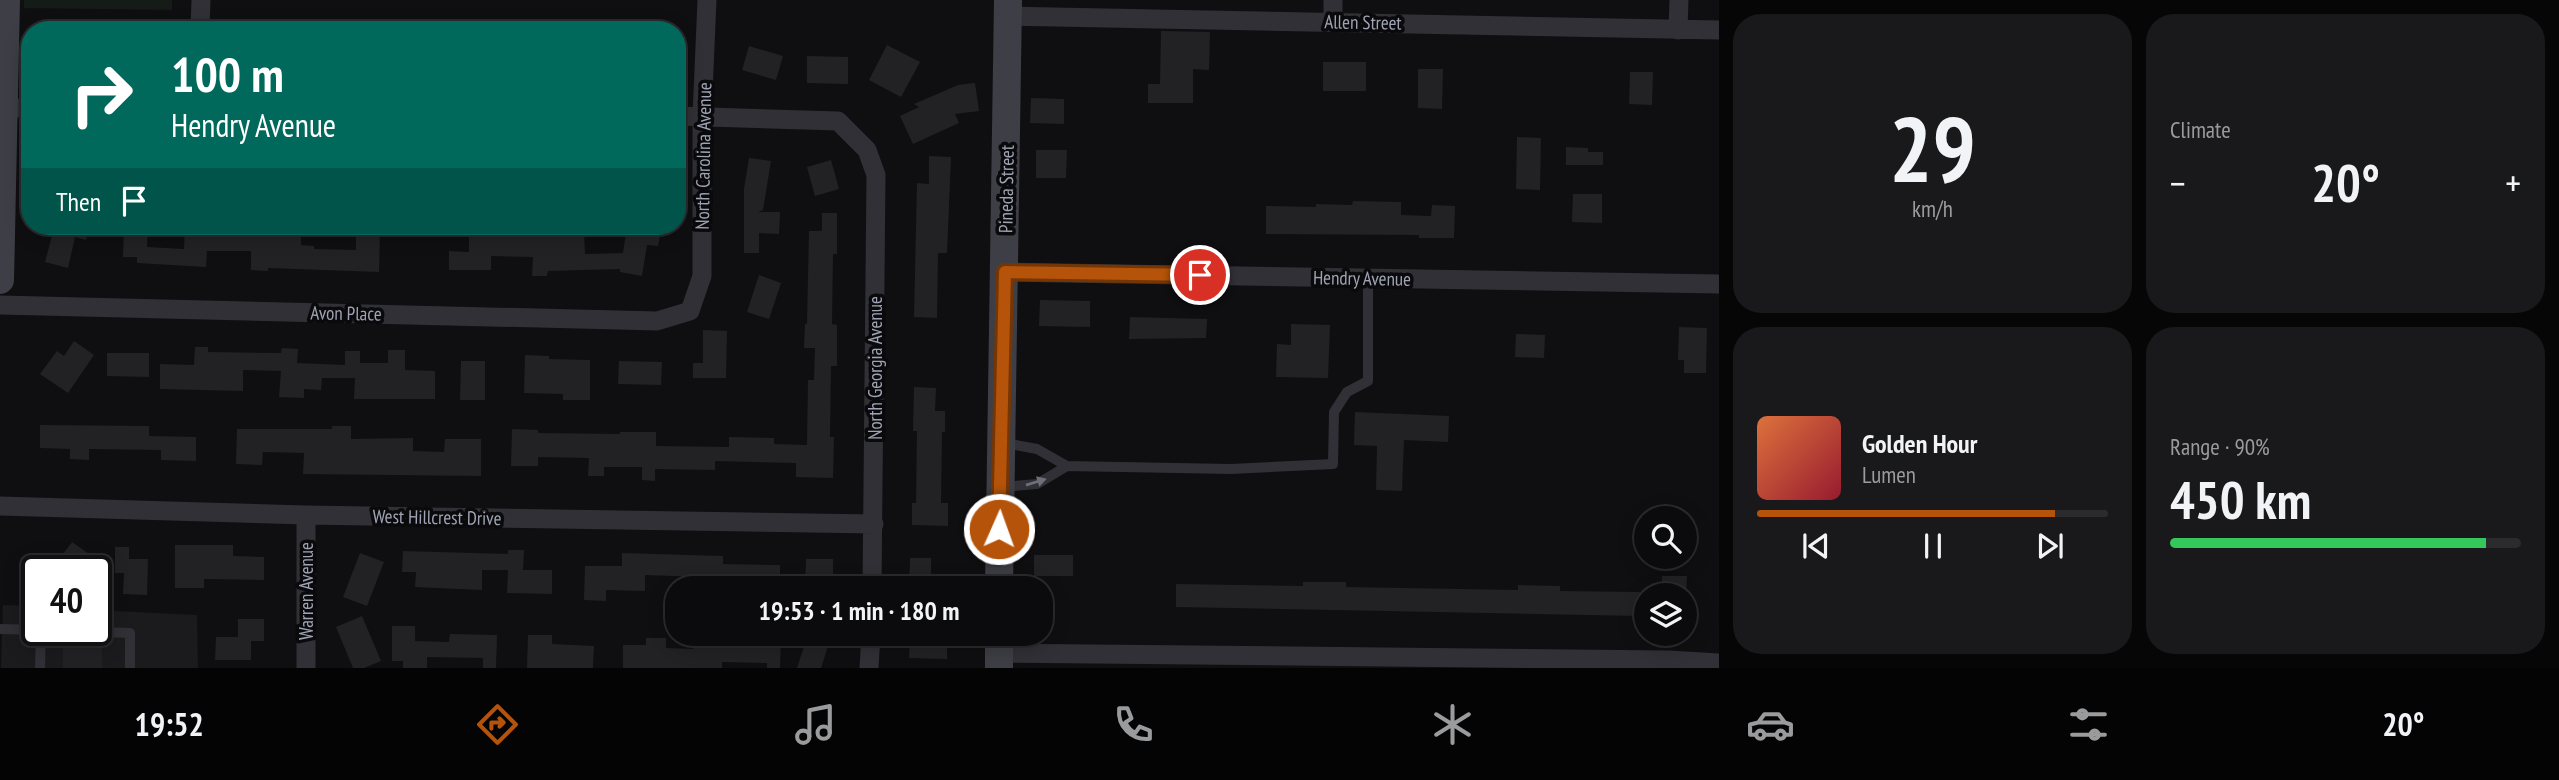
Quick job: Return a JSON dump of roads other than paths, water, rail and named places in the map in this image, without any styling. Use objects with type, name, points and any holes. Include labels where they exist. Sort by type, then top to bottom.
[{"type":"street","points":[[0,280],[11,108],[6,0]]},
{"type":"street","points":[[200,21],[201,0]]},
{"type":"street","name":"North Carolina Avenue","points":[[690,311],[702,276],[702,116],[707,0]]},
{"type":"street","points":[[1333,0],[1333,21]]},
{"type":"street","points":[[1678,30],[1679,0]]},
{"type":"street","name":"Allen Street","points":[[1007,8],[1333,21],[1719,30]]},
{"type":"street","name":"Pineda Street","points":[[999,576],[1007,8]]},
{"type":"street","points":[[686,116],[702,116]]},
{"type":"street","name":"North Georgia Avenue","points":[[702,116],[838,121],[867,150],[876,175],[872,576]]},
{"type":"street","name":"Hendry Avenue","points":[[1005,272],[1719,284]]},
{"type":"street","name":"Avon Place","points":[[0,305],[657,321],[690,311]]},
{"type":"street","name":"West Hillcrest Drive","points":[[0,506],[306,515],[874,524]]},
{"type":"street","name":"Warren Avenue","points":[[306,515],[306,668]]},
{"type":"street","points":[[869,668],[870,646]]},
{"type":"street","points":[[999,651],[1719,663]]},
{"type":"lane","points":[[1002,442],[1037,449],[1068,466],[1231,469],[1333,464],[1334,412],[1348,392],[1368,381],[1367,278]]},
{"type":"lane","points":[[1001,487],[1037,484],[1068,466]]},
{"type":"lane","points":[[0,629],[21,630]]},
{"type":"lane","points":[[112,632],[130,632],[130,668]]},
{"type":"lane","points":[[40,668],[41,646]]}]
